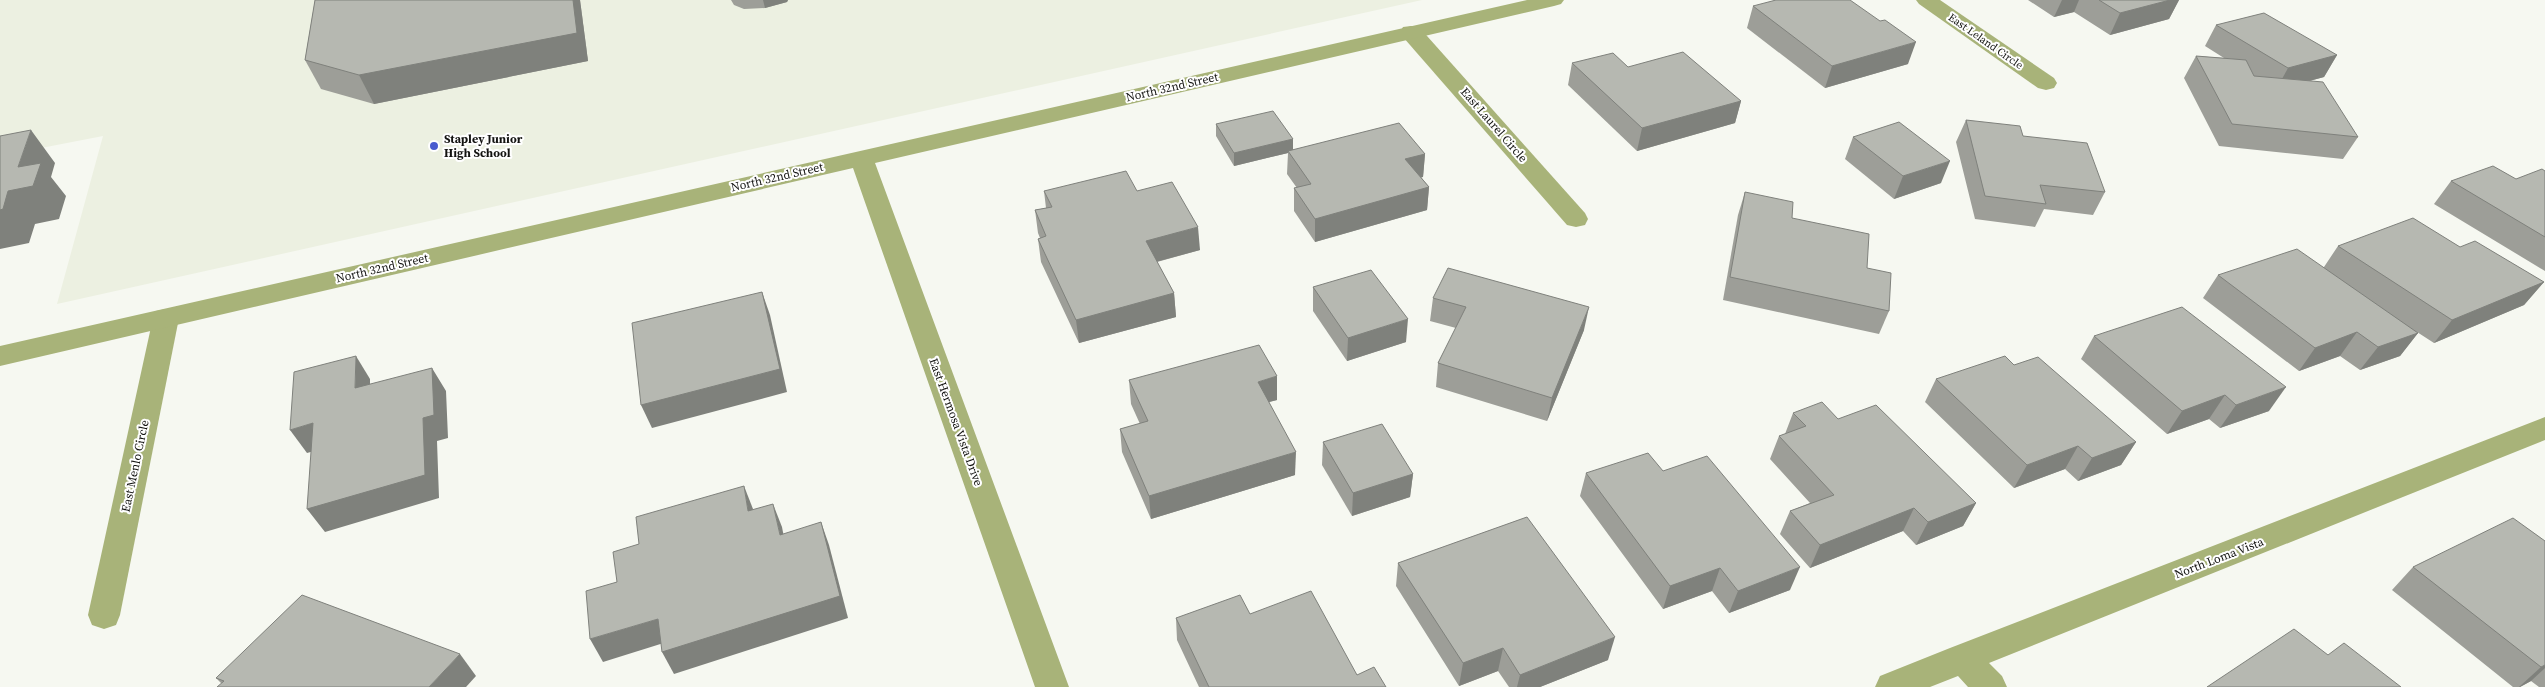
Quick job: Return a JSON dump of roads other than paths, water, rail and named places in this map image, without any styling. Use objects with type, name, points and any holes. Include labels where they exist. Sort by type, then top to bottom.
[{"type":"street","name":"North 32nd Street","points":[[0,356],[1554,0]]},
{"type":"street","name":"East Leland Circle","points":[[1926,0],[2046,83]]},
{"type":"street","name":"East Laurel Circle","points":[[1411,32],[1576,218]]},
{"type":"street","name":"East Hermosa Vista Drive","points":[[861,158],[1052,687]]},
{"type":"street","name":"East Menlo Circle","points":[[104,615],[166,318]]},
{"type":"street","name":"North Loma Vista","points":[[1892,687],[1962,658],[2540,437]]},
{"type":"street","points":[[1962,658],[1990,687]]},
{"type":"place","name":"Stapley Junior High School","points":[[434,146]]}]
